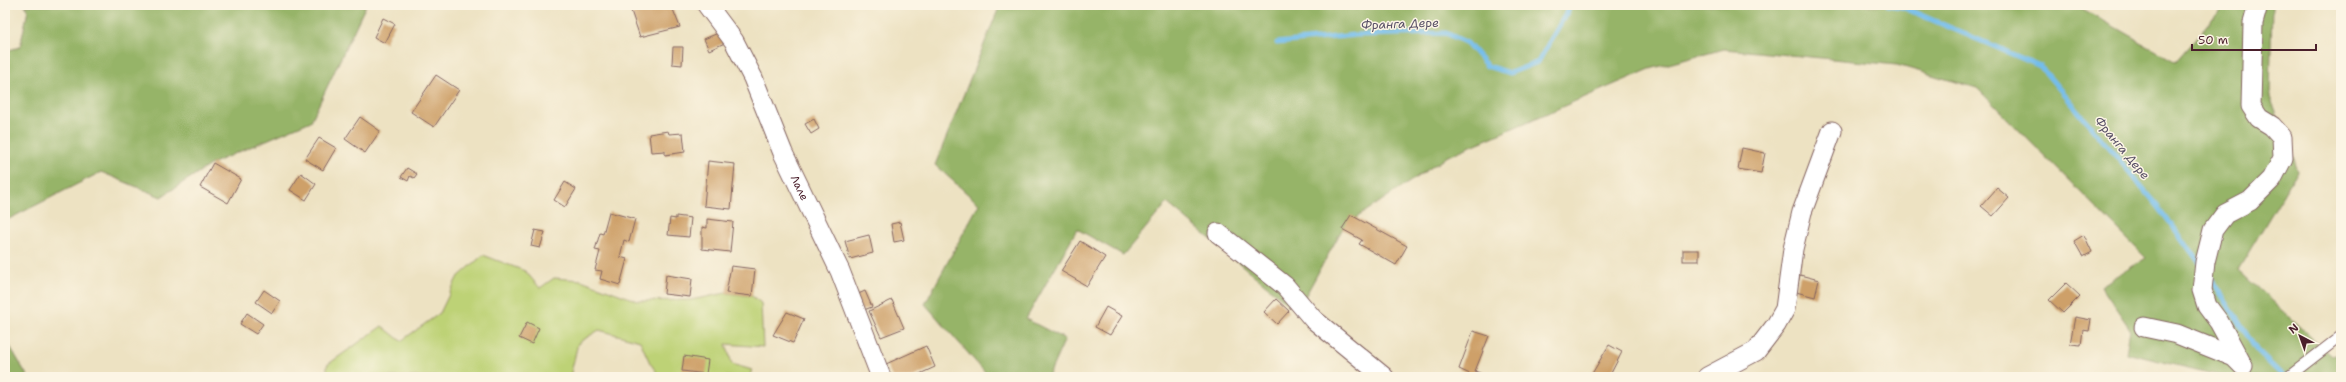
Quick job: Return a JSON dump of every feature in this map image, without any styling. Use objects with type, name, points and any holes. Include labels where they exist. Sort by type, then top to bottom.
[{"type":"street","name":"Лале","points":[[707,5],[734,41],[753,78],[783,153],[840,271],[881,377]]},
{"type":"street","points":[[2246,372],[2219,322],[2206,306],[2202,290],[2205,262],[2213,230],[2225,214],[2250,201],[2272,179],[2283,158],[2282,137],[2272,126],[2259,118],[2251,106],[2253,24],[2258,5]]},
{"type":"street","points":[[1707,377],[1756,351],[1776,325],[1785,309],[1793,249],[1802,212],[1832,132]]},
{"type":"street","points":[[1218,233],[1285,286],[1313,318],[1384,377]]},
{"type":"street","points":[[2144,327],[2177,334],[2234,357],[2246,372]]},
{"type":"lane","points":[[2288,377],[2341,336]]},
{"type":"green space","points":[[25,5],[366,5],[311,121],[213,163],[161,197],[101,172],[5,221],[5,51],[20,47],[28,10]]},
{"type":"green space","points":[[1000,5],[2076,5],[2176,62],[2225,5],[2272,5],[2270,97],[2298,170],[2238,270],[2331,356],[2341,354],[2341,377],[2226,377],[2126,353],[2130,329],[2101,286],[2146,258],[1977,88],[1897,65],[1724,49],[1650,69],[1448,156],[1344,226],[1297,311],[1167,203],[1123,255],[1077,229],[1026,319],[1065,339],[1048,377],[989,377],[925,304],[979,204],[935,165]]},
{"type":"green space","points":[[483,255],[525,271],[540,288],[554,278],[581,280],[638,301],[691,300],[726,293],[752,296],[761,303],[763,347],[726,344],[732,364],[752,370],[749,377],[660,377],[650,363],[640,341],[599,330],[578,343],[570,377],[327,377],[327,365],[382,326],[401,341],[440,313],[457,278]]},
{"type":"green space","points":[[5,338],[28,377],[5,377]]},
{"type":"building","points":[[629,5],[672,7],[680,27],[640,37]]},
{"type":"building","points":[[383,18],[395,24],[385,43],[374,37]]},
{"type":"building","points":[[723,31],[727,42],[709,50],[704,39]]},
{"type":"building","points":[[673,47],[683,47],[682,65],[672,64]]},
{"type":"building","points":[[436,75],[459,90],[434,127],[411,112]]},
{"type":"building","points":[[360,117],[380,131],[365,153],[345,139]]},
{"type":"building","points":[[814,119],[819,129],[811,134],[805,124]]},
{"type":"building","points":[[668,131],[669,134],[683,133],[685,152],[665,155],[665,151],[651,152],[649,134]]},
{"type":"building","points":[[319,138],[336,148],[323,170],[305,159]]},
{"type":"building","points":[[1742,148],[1765,153],[1761,173],[1738,169]]},
{"type":"building","points":[[708,161],[735,164],[731,209],[704,206]]},
{"type":"building","points":[[213,163],[241,179],[228,203],[200,187]]},
{"type":"building","points":[[407,168],[417,174],[414,178],[410,176],[408,181],[401,177]]},
{"type":"building","points":[[301,173],[316,184],[306,200],[290,190]]},
{"type":"building","points":[[565,182],[576,189],[565,207],[554,200]]},
{"type":"building","points":[[1997,188],[2009,198],[1993,216],[1981,206]]},
{"type":"building","points":[[609,212],[635,219],[629,242],[624,240],[620,257],[627,259],[620,285],[600,279],[602,271],[595,270],[600,251],[595,250],[600,233],[603,234]]},
{"type":"building","points":[[1351,215],[1407,246],[1396,265],[1359,244],[1362,240],[1342,229]]},
{"type":"building","points":[[676,216],[691,218],[689,237],[668,235],[670,218],[676,219]]},
{"type":"building","points":[[707,219],[733,222],[730,252],[702,249],[702,227],[707,228]]},
{"type":"building","points":[[900,222],[904,240],[894,242],[891,224]]},
{"type":"building","points":[[535,230],[545,232],[540,248],[531,246]]},
{"type":"building","points":[[869,235],[873,253],[850,259],[845,241]]},
{"type":"building","points":[[2084,235],[2092,252],[2083,257],[2074,241]]},
{"type":"building","points":[[1080,241],[1105,257],[1087,286],[1061,271]]},
{"type":"building","points":[[1683,250],[1699,250],[1699,261],[1683,261]]},
{"type":"building","points":[[731,266],[755,269],[752,296],[726,293]]},
{"type":"building","points":[[666,275],[692,279],[690,297],[664,294]]},
{"type":"building","points":[[1800,275],[1819,280],[1815,297],[1796,292]]},
{"type":"building","points":[[2066,283],[2080,296],[2063,313],[2049,300]]},
{"type":"building","points":[[264,290],[280,301],[272,313],[256,302]]},
{"type":"building","points":[[865,291],[872,307],[861,311],[854,296]]},
{"type":"building","points":[[1276,299],[1289,311],[1277,324],[1264,312]]},
{"type":"building","points":[[892,300],[904,328],[881,337],[869,311]]},
{"type":"building","points":[[1106,307],[1122,316],[1110,335],[1095,327]]},
{"type":"building","points":[[787,312],[804,319],[793,343],[773,335]]},
{"type":"building","points":[[247,313],[263,324],[256,334],[240,324]]},
{"type":"building","points":[[2075,317],[2091,320],[2089,331],[2083,330],[2081,345],[2070,344]]},
{"type":"building","points":[[527,322],[539,328],[532,344],[519,338]]},
{"type":"building","points":[[1473,331],[1489,336],[1475,371],[1490,377],[1469,377],[1470,374],[1459,369]]},
{"type":"building","points":[[1609,345],[1622,352],[1609,377],[1590,377]]},
{"type":"building","points":[[926,346],[935,367],[913,377],[892,377],[886,364]]},
{"type":"building","points":[[684,356],[708,360],[706,374],[682,371]]},
{"type":"waterway","name":"Франга Дере","points":[[1277,43],[1355,35],[1446,33],[1467,43],[1487,66],[1510,73],[1538,62],[1571,5]]},
{"type":"waterway","name":"Франга Дере","points":[[1888,5],[1902,7],[2040,66],[2158,206],[2199,262]]},
{"type":"waterway","name":"Франга Дере","points":[[2209,275],[2257,351],[2284,377]]}]
